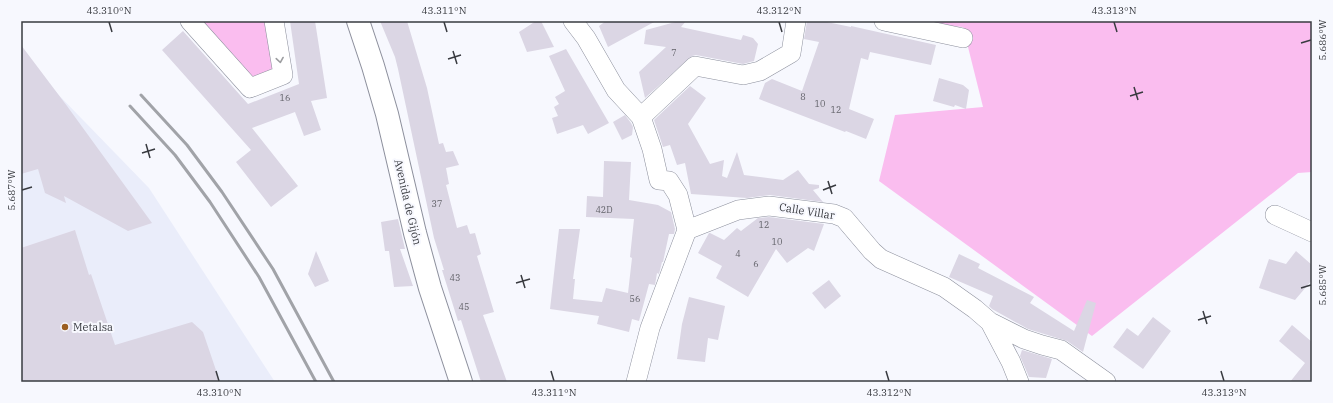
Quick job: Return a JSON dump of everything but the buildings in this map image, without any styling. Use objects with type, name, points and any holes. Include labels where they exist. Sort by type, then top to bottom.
[{"type":"street","points":[[190,21],[250,88],[283,75],[274,21]]},
{"type":"street","name":"Avenida de Gijón","points":[[358,21],[387,114],[415,233],[430,288],[460,382]]},
{"type":"street","points":[[572,21],[586,38],[616,90],[641,117],[652,149],[659,180],[669,181],[678,195],[687,230],[650,328],[636,382]]},
{"type":"street","points":[[641,117],[695,66],[743,74],[760,71],[791,53],[796,21]]},
{"type":"street","points":[[884,21],[963,38]]},
{"type":"street","name":"Calle Villar","points":[[687,230],[738,210],[769,206],[834,214],[844,218],[872,251],[881,259],[944,287],[975,309],[990,322]]},
{"type":"street","points":[[1275,215],[1312,232]]},
{"type":"street","points":[[990,322],[1011,362],[1019,382]]},
{"type":"street","points":[[990,322],[1024,339],[1061,350],[1106,382]]},
{"type":"shaded area","points":[[199,21],[270,21],[277,70],[251,81]]},
{"type":"shaded area","points":[[902,21],[1312,21],[1312,172],[1298,173],[1092,336],[879,181],[895,115],[983,107],[963,27]]},
{"type":"shaded area","points":[[21,65],[50,86],[149,188],[275,382],[21,382]]},
{"type":"railway","points":[[141,95],[187,145],[222,192],[273,269],[334,382]]},
{"type":"railway","points":[[130,106],[175,155],[210,202],[259,277],[316,382]]},
{"type":"place","name":"Metalsa","points":[[65,327]]}]
